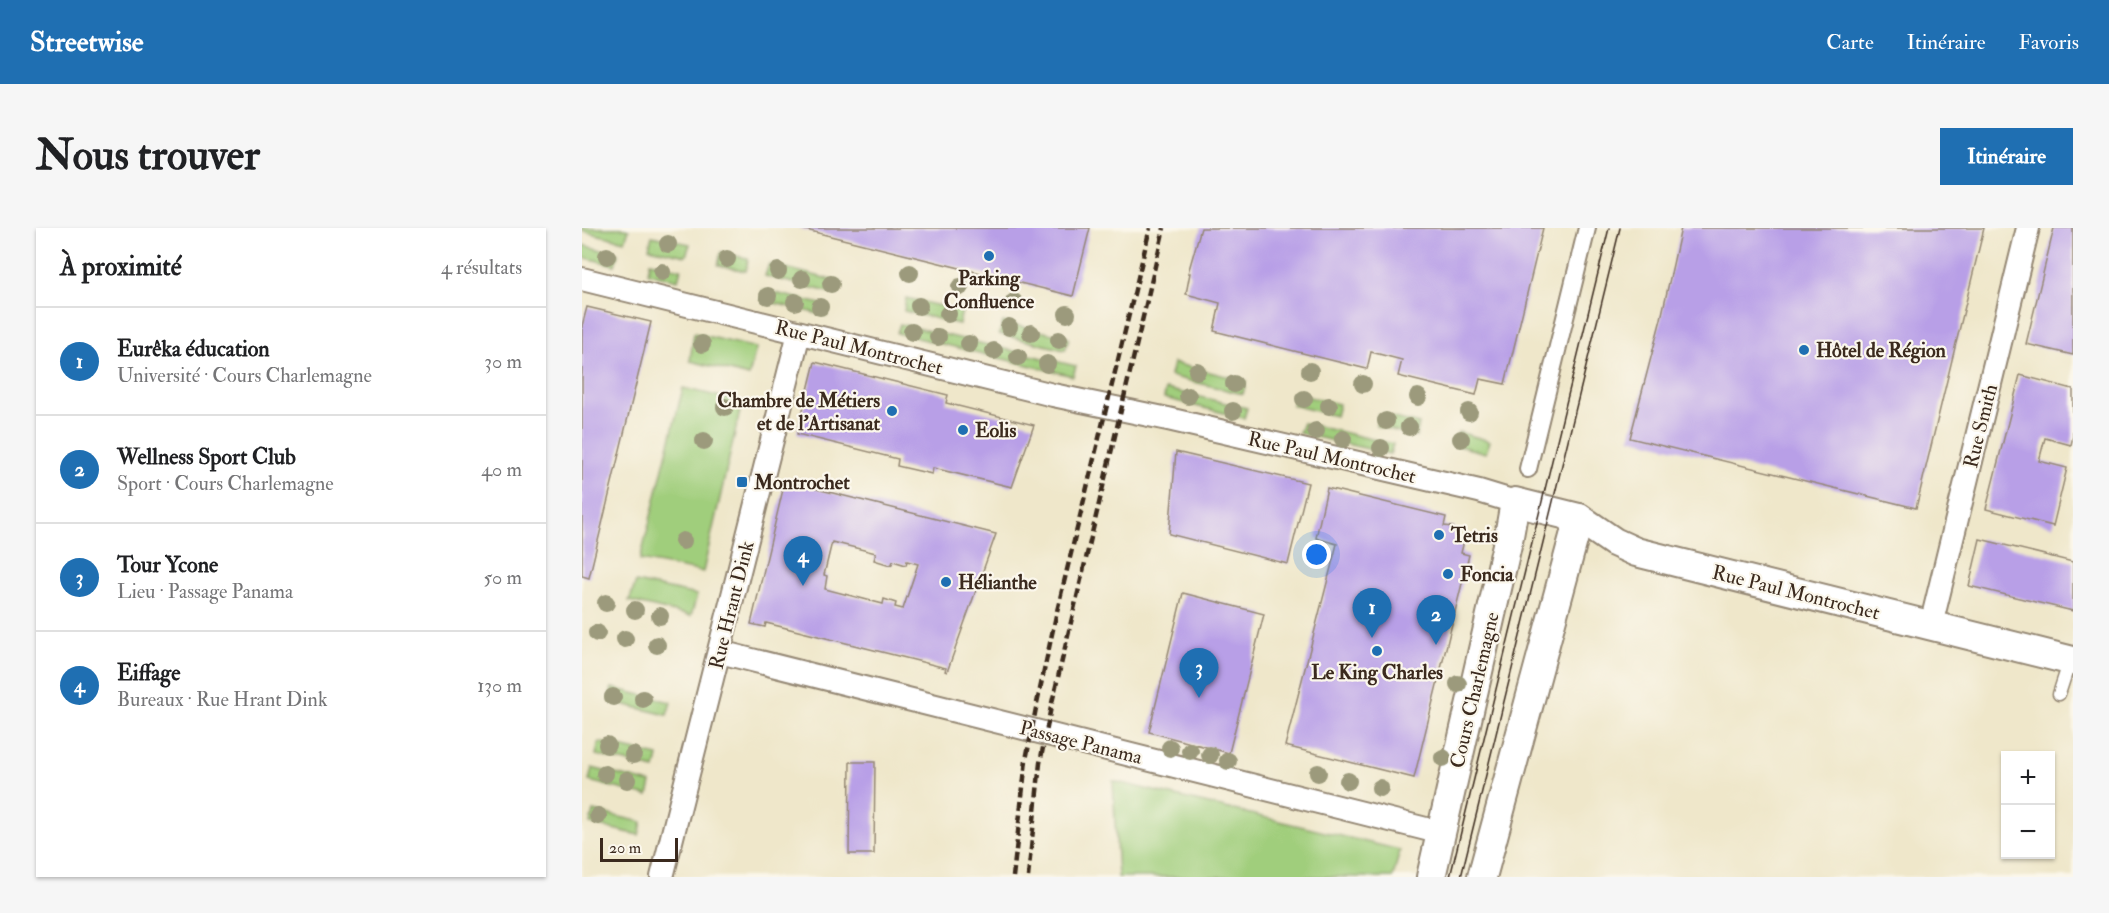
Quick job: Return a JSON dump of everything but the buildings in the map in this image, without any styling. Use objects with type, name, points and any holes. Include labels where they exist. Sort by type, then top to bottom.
[{"type":"street","points":[[1528,469],[1587,228]]},
{"type":"street","name":"Rue Smith","points":[[1931,625],[2028,228]]},
{"type":"street","name":"Rue Paul Montrochet","points":[[582,279],[1053,395],[1168,419],[1479,491],[1579,518],[1614,542],[1636,552],[2071,660]]},
{"type":"street","name":"Rue Hrant Dink","points":[[663,877],[799,333]]},
{"type":"street","name":"Cours Charlemagne","points":[[1431,877],[1515,501]]},
{"type":"street","points":[[1482,877],[1579,518]]},
{"type":"street","name":"Passage Panama","points":[[720,652],[1442,833]]},
{"type":"lane","points":[[2059,694],[2071,660]]},
{"type":"green space","points":[[582,228],[629,229],[625,241],[582,231]]},
{"type":"green space","points":[[652,236],[690,244],[686,256],[649,248]]},
{"type":"green space","points":[[582,245],[618,254],[615,265],[582,257]]},
{"type":"green space","points":[[721,252],[748,259],[746,271],[718,265]]},
{"type":"green space","points":[[650,262],[681,269],[678,280],[648,273]]},
{"type":"green space","points":[[769,264],[841,282],[837,294],[765,276]]},
{"type":"green space","points":[[763,290],[829,306],[827,316],[762,300]]},
{"type":"green space","points":[[906,298],[962,311],[959,324],[904,311]]},
{"type":"green space","points":[[1003,322],[1069,338],[1065,350],[999,334]]},
{"type":"green space","points":[[900,324],[1076,366],[1073,376],[897,333]]},
{"type":"green space","points":[[694,333],[756,348],[749,376],[690,361]]},
{"type":"green space","points":[[1173,363],[1246,381],[1243,394],[1170,376]]},
{"type":"green space","points":[[683,388],[742,402],[703,572],[640,560]]},
{"type":"green space","points":[[1166,389],[1247,408],[1244,418],[1164,398]]},
{"type":"green space","points":[[1296,394],[1339,404],[1336,416],[1292,405]]},
{"type":"green space","points":[[1378,414],[1419,424],[1416,436],[1376,426]]},
{"type":"green space","points":[[1303,423],[1393,444],[1390,454],[1299,433]]},
{"type":"green space","points":[[1458,432],[1490,441],[1486,453],[1455,445]]},
{"type":"green space","points":[[636,582],[697,595],[691,616],[629,601]]},
{"type":"green space","points":[[612,688],[671,702],[667,715],[609,701]]},
{"type":"green space","points":[[599,742],[658,756],[655,769],[596,755]]},
{"type":"green space","points":[[592,768],[651,783],[648,796],[589,781]]},
{"type":"green space","points":[[1113,781],[1400,850],[1393,877],[1118,877]]},
{"type":"green space","points":[[593,811],[642,822],[639,835],[590,824]]},
{"type":"tram line","points":[[1450,877],[1609,228]]},
{"type":"tram line","points":[[1461,877],[1620,228]]},
{"type":"railway","points":[[1013,877],[1026,760],[1037,703],[1057,611],[1150,228]]},
{"type":"railway","points":[[1028,877],[1040,763],[1051,707],[1164,228]]},
{"type":"place","name":"Parking Confluence","points":[[989,256]]},
{"type":"place","name":"Hôtel de Région","points":[[1804,350]]},
{"type":"place","name":"Chambre de Métiers et de l'Artisanat","points":[[892,411]]},
{"type":"place","name":"Eolis","points":[[963,430]]},
{"type":"place","name":"Montrochet","points":[[742,482]]},
{"type":"place","name":"Tetris","points":[[1439,535]]},
{"type":"place","name":"Foncia","points":[[1448,574]]},
{"type":"place","name":"Hélianthe","points":[[946,582]]},
{"type":"place","name":"Eiffage","points":[[803,586]]},
{"type":"place","name":"Eurêka éducation","points":[[1372,638]]},
{"type":"place","name":"Wellness Sport Club","points":[[1436,645]]},
{"type":"place","name":"Le King Charles","points":[[1377,651]]},
{"type":"place","name":"Tour Ycone","points":[[1199,698]]}]
